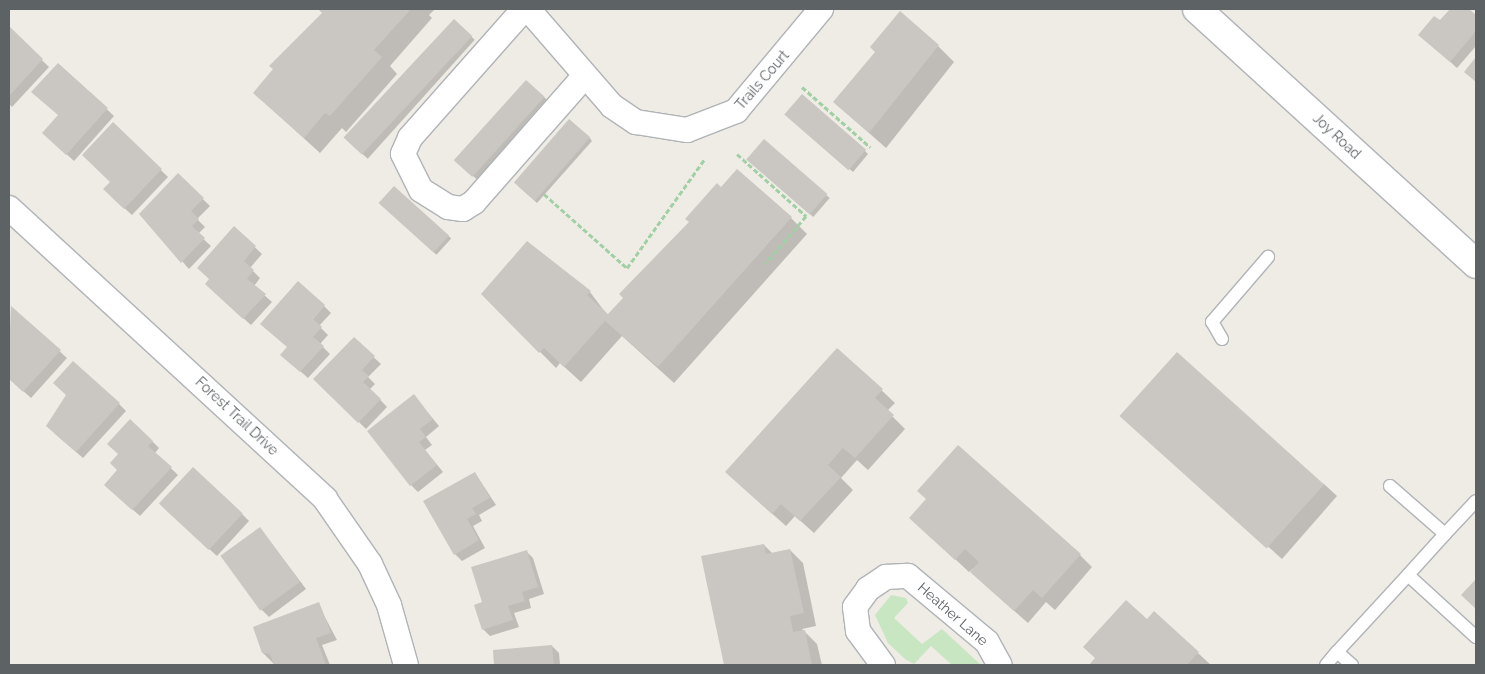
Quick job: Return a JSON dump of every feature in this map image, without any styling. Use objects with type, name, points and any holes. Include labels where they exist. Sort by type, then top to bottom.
[{"type":"street","points":[[524,9],[410,138],[403,154],[421,190],[448,207],[463,209],[474,202],[584,77]]},
{"type":"street","name":"Trails Court","points":[[528,9],[584,77],[612,106],[636,122],[664,130],[704,127],[736,111],[753,95],[821,9]]},
{"type":"street","name":"Joy Road","points":[[1197,9],[1476,264]]},
{"type":"street","name":"Forest Trail Drive","points":[[9,208],[324,499],[370,564],[389,605],[406,665]]},
{"type":"street","name":"Heather Lane","points":[[883,665],[858,631],[855,607],[868,589],[886,578],[908,576],[988,642],[1000,665]]},
{"type":"lane","points":[[1222,340],[1212,322],[1268,257]]},
{"type":"lane","points":[[1390,486],[1445,534]]},
{"type":"lane","points":[[1326,665],[1476,501]]},
{"type":"lane","points":[[1408,575],[1476,638]]},
{"type":"lane","points":[[1337,652],[1352,665]]},
{"type":"path","points":[[802,87],[870,147]]},
{"type":"path","points":[[737,154],[806,216],[766,263]]},
{"type":"path","points":[[544,194],[628,268],[704,160]]},
{"type":"green space","points":[[891,595],[906,598],[908,603],[894,618],[922,644],[942,629],[981,665],[952,665],[931,646],[914,664],[905,659],[888,643],[875,615]]},
{"type":"building","points":[[318,9],[411,9],[374,50],[382,57],[330,116],[325,113],[304,138],[253,93],[273,69],[269,66],[322,13]]},
{"type":"building","points":[[1450,9],[1469,9],[1476,15],[1476,31],[1450,62],[1418,35],[1434,16],[1440,20]]},
{"type":"building","points":[[900,11],[939,45],[869,133],[833,102],[875,52],[870,47]]},
{"type":"building","points":[[454,19],[472,36],[362,155],[344,137]]},
{"type":"building","points":[[9,26],[43,59],[9,96]]},
{"type":"building","points":[[1476,57],[1476,82],[1464,72]]},
{"type":"building","points":[[58,63],[108,108],[66,155],[42,133],[58,115],[31,92]]},
{"type":"building","points":[[526,80],[545,97],[472,177],[454,160]]},
{"type":"building","points":[[802,94],[866,150],[848,170],[784,114]]},
{"type":"building","points":[[569,119],[590,137],[535,201],[514,182]]},
{"type":"building","points":[[113,122],[162,169],[124,209],[103,189],[110,182],[82,155]]},
{"type":"building","points":[[764,139],[827,194],[810,214],[746,159]]},
{"type":"building","points":[[737,169],[792,217],[658,367],[605,321],[564,367],[544,348],[539,353],[481,294],[527,241],[591,291],[587,295],[608,314],[623,298],[619,294],[689,222],[685,219],[717,183],[721,187]]},
{"type":"building","points":[[178,173],[204,198],[191,211],[199,219],[192,226],[205,238],[181,263],[139,214]]},
{"type":"building","points":[[394,186],[449,236],[434,253],[379,203]]},
{"type":"building","points":[[234,226],[256,246],[244,261],[254,270],[247,279],[266,294],[243,319],[205,284],[209,279],[197,268]]},
{"type":"building","points":[[298,281],[325,305],[313,319],[322,327],[313,337],[324,346],[300,372],[280,355],[287,347],[260,324]]},
{"type":"building","points":[[11,306],[61,350],[23,392],[9,379]]},
{"type":"building","points":[[354,337],[375,356],[362,370],[369,376],[363,382],[381,399],[358,423],[313,379]]},
{"type":"building","points":[[837,348],[883,389],[875,398],[894,415],[855,458],[843,448],[828,465],[841,477],[800,521],[781,504],[772,514],[725,472]]},
{"type":"building","points":[[1177,352],[1324,484],[1267,548],[1119,416]]},
{"type":"building","points":[[73,361],[120,403],[76,452],[46,426],[66,395],[53,383]]},
{"type":"building","points":[[414,394],[433,419],[420,429],[426,437],[419,442],[437,465],[410,486],[367,431]]},
{"type":"building","points":[[130,419],[153,441],[148,446],[172,467],[132,510],[104,485],[117,470],[110,463],[118,454],[107,444]]},
{"type":"building","points":[[958,445],[1081,554],[1042,598],[1033,590],[1014,611],[970,572],[979,562],[965,549],[955,560],[909,518],[926,499],[917,491]]},
{"type":"building","points":[[193,467],[243,513],[209,550],[159,504]]},
{"type":"building","points":[[475,472],[490,498],[472,508],[476,514],[467,519],[479,540],[454,555],[423,501]]},
{"type":"building","points":[[260,527],[300,582],[260,611],[220,556]]},
{"type":"building","points":[[764,544],[766,554],[790,549],[804,613],[790,616],[793,632],[805,630],[812,665],[724,665],[701,556]]},
{"type":"building","points":[[527,550],[538,587],[522,592],[525,601],[508,606],[513,620],[482,630],[474,605],[482,602],[471,567]]},
{"type":"building","points":[[1476,579],[1476,609],[1461,595]]},
{"type":"building","points":[[1126,600],[1147,619],[1154,611],[1199,652],[1187,665],[1089,665],[1095,658],[1083,647]]},
{"type":"building","points":[[319,602],[331,633],[316,638],[326,665],[274,665],[270,654],[262,653],[253,627]]},
{"type":"building","points":[[552,645],[554,665],[494,665],[493,650]]}]
